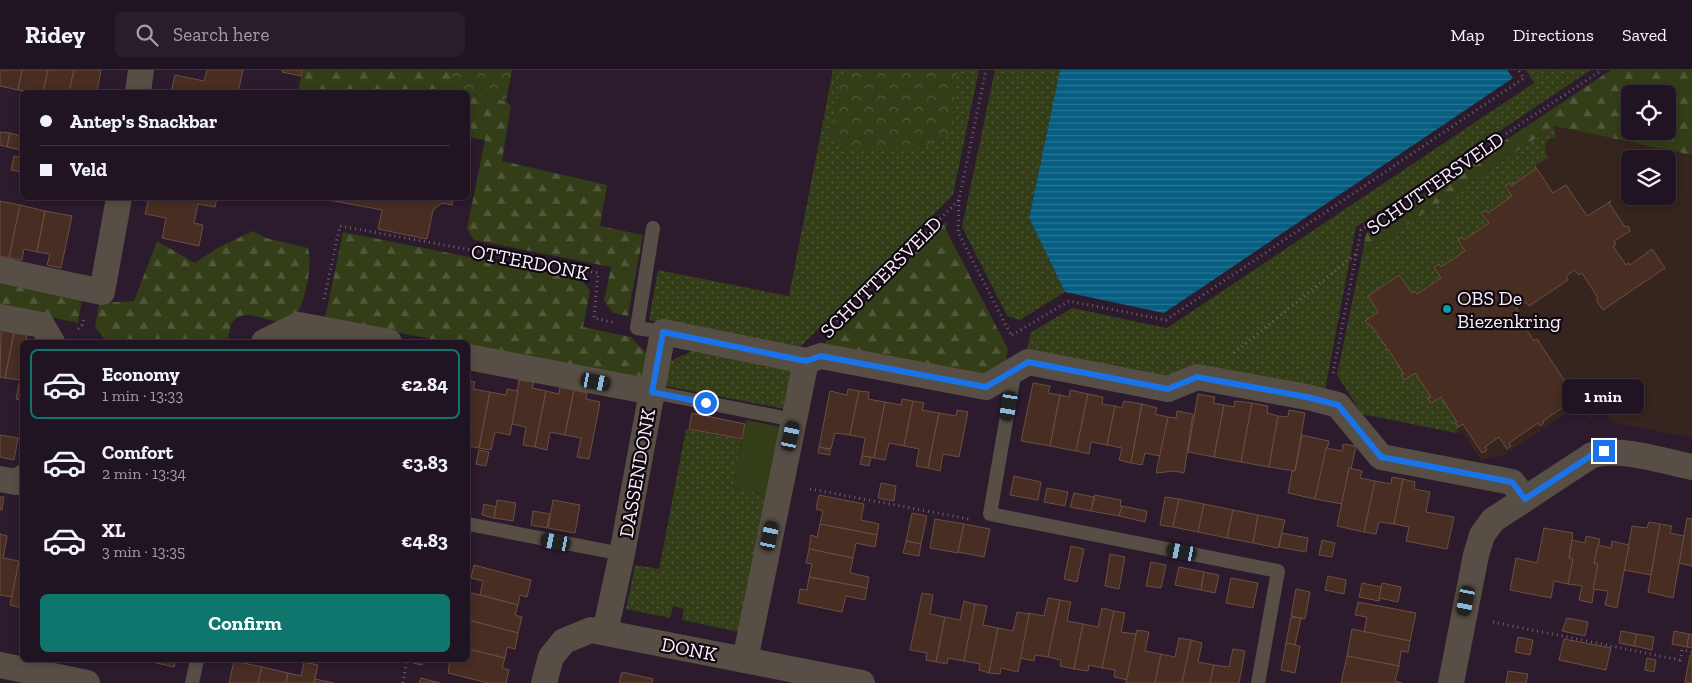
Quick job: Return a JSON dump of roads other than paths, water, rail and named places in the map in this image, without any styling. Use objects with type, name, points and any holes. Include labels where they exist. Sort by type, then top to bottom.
[{"type":"street","points":[[138,90],[141,70]]},
{"type":"street","points":[[0,270],[102,292],[119,200]]},
{"type":"street","points":[[0,316],[42,325],[51,340]]},
{"type":"street","points":[[268,340],[299,325],[379,340]]},
{"type":"street","points":[[663,332],[806,361],[745,660]]},
{"type":"street","name":"DASSENDONK","points":[[605,632],[622,554],[663,332]]},
{"type":"street","name":"SCHUTTERSVELD","points":[[806,361],[821,356],[986,387],[1028,362],[1168,389],[1197,377],[1307,397],[1338,405],[1381,457],[1512,482],[1525,499]]},
{"type":"street","points":[[470,357],[652,392]]},
{"type":"street","points":[[1451,683],[1476,555],[1482,535],[1494,520],[1592,455],[1604,451],[1619,452],[1692,467]]},
{"type":"street","points":[[0,479],[16,482],[20,479]]},
{"type":"street","name":"DONK","points":[[544,683],[551,657],[564,641],[591,630],[862,683]]},
{"type":"street","points":[[0,665],[87,683]]},
{"type":"lane","points":[[653,228],[637,328],[663,332]]},
{"type":"lane","points":[[1015,370],[990,514],[1278,572],[1258,683]]},
{"type":"lane","points":[[652,392],[779,417]]},
{"type":"lane","name":"DASSENDONK","points":[[470,524],[622,554]]},
{"type":"lane","points":[[192,683],[197,662]]},
{"type":"water","points":[[1060,70],[1507,70],[1513,78],[1164,313],[1065,292],[1029,218]]},
{"type":"place","name":"OBS De Biezenkring","points":[[1447,309]]}]
